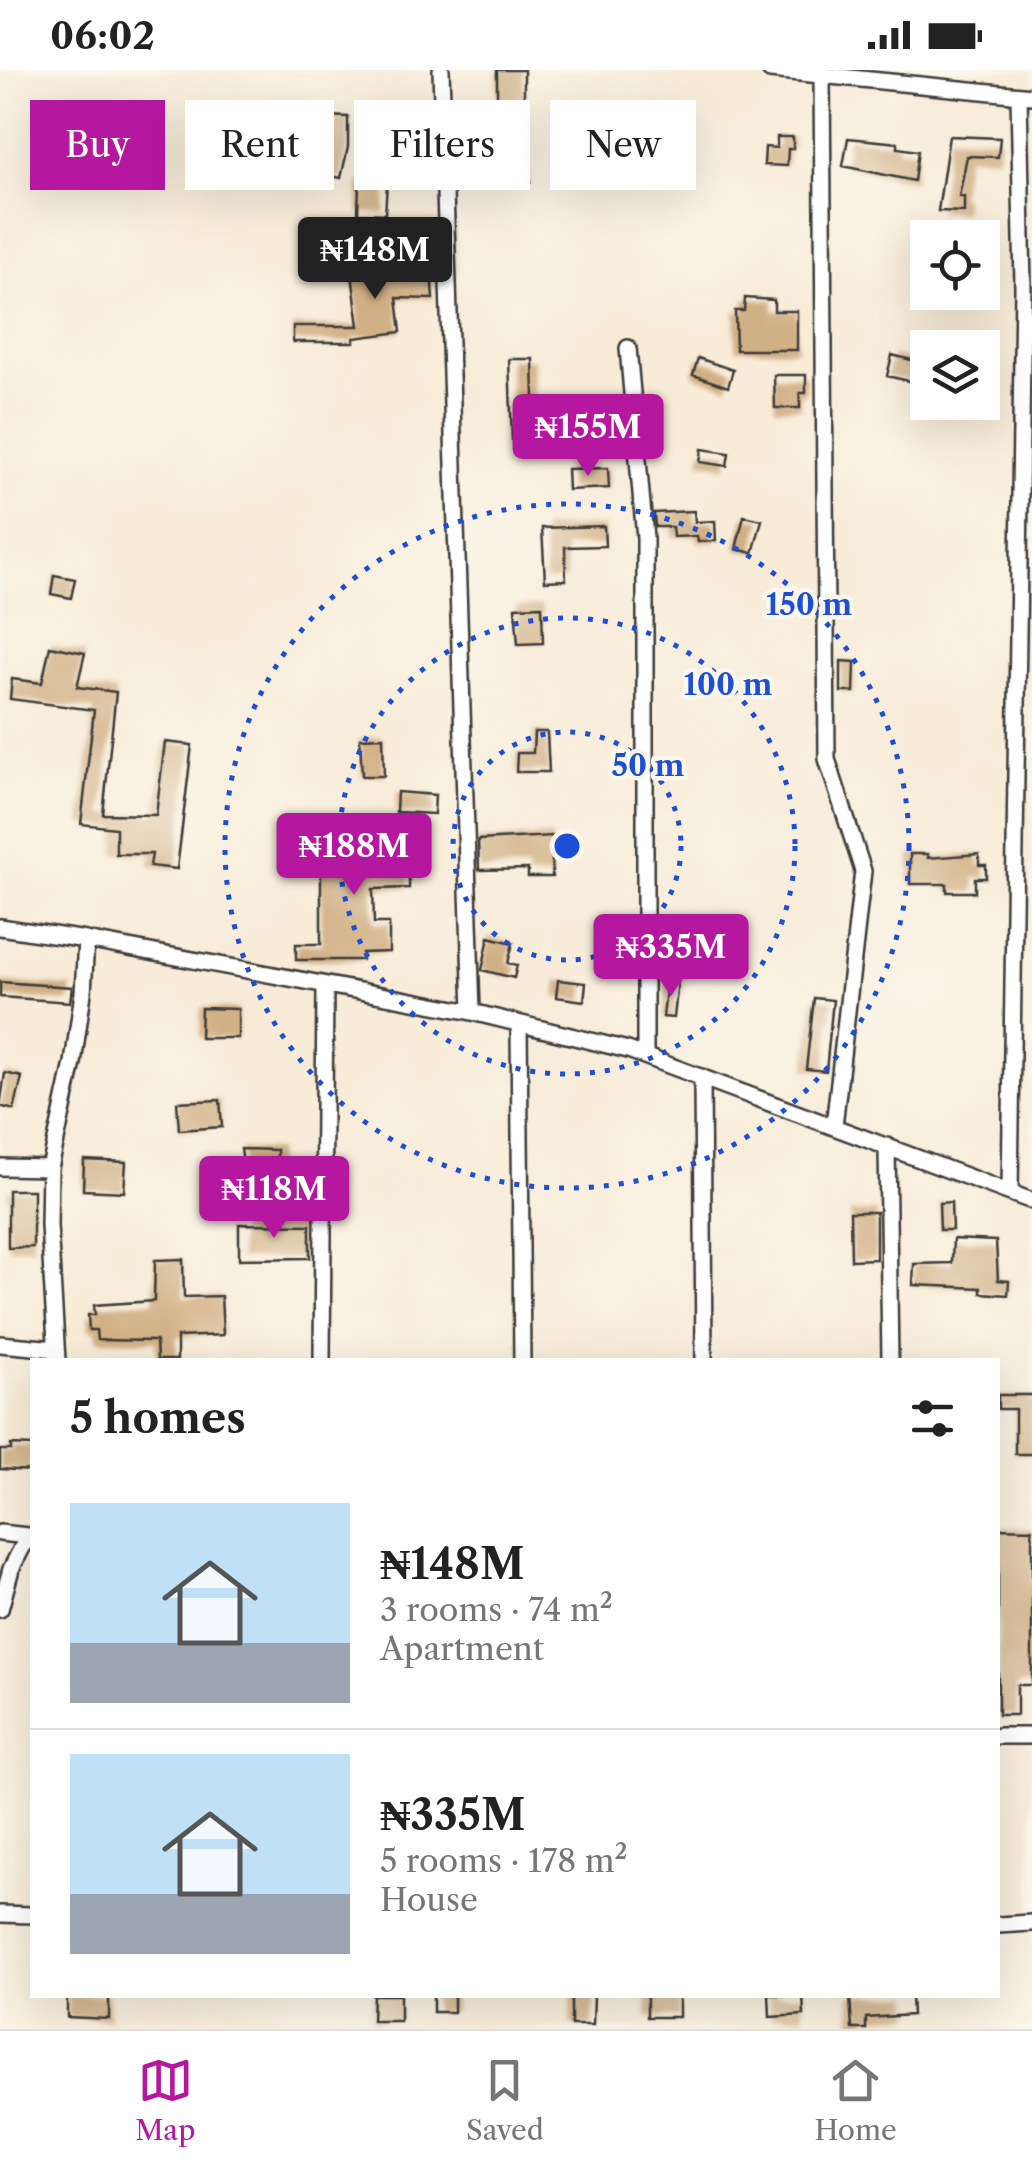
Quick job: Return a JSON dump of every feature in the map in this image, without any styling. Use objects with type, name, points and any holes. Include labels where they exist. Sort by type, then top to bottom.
[{"type":"street","points":[[441,70],[472,1012]]},
{"type":"street","points":[[770,70],[1026,95],[1010,1192]]},
{"type":"street","points":[[822,75],[827,759],[863,871],[834,1126]]},
{"type":"street","points":[[628,348],[645,538],[645,1056]]},
{"type":"street","points":[[0,927],[472,1012],[645,1056],[1032,1201]]},
{"type":"street","points":[[0,1344],[56,1354],[50,1168],[81,1011],[86,940]]},
{"type":"street","points":[[322,1358],[326,985]]},
{"type":"street","points":[[519,1024],[522,1358]]},
{"type":"street","points":[[702,1077],[704,1358]]},
{"type":"street","points":[[887,1146],[890,1358]]},
{"type":"street","points":[[0,1166],[50,1168]]},
{"type":"street","points":[[0,1533],[30,1536],[11,1570],[0,1609]]},
{"type":"street","points":[[1000,1736],[1032,1736]]},
{"type":"street","points":[[0,1914],[30,1915]]},
{"type":"street","points":[[1000,1924],[1032,1924]]},
{"type":"building","points":[[497,70],[524,70],[524,100],[497,100]]},
{"type":"building","points":[[334,116],[348,117],[348,147],[341,178],[334,176]]},
{"type":"building","points":[[949,136],[1000,138],[998,157],[967,156],[959,197],[964,197],[964,212],[938,211]]},
{"type":"building","points":[[777,137],[793,137],[787,166],[764,165],[765,147],[777,148]]},
{"type":"building","points":[[848,138],[898,143],[898,148],[918,151],[914,181],[843,166]]},
{"type":"building","points":[[359,190],[387,190],[385,214],[358,213]]},
{"type":"building","points":[[427,263],[427,273],[431,273],[433,299],[397,298],[401,332],[354,338],[354,342],[293,342],[293,326],[359,326],[351,267]]},
{"type":"building","points":[[745,298],[774,300],[774,311],[797,311],[797,350],[736,350],[735,311],[744,311]]},
{"type":"building","points":[[892,355],[910,360],[910,381],[887,376]]},
{"type":"building","points":[[698,358],[733,370],[728,387],[693,375]]},
{"type":"building","points":[[509,359],[533,359],[535,440],[512,440]]},
{"type":"building","points":[[774,375],[806,375],[806,393],[800,393],[800,408],[775,408]]},
{"type":"building","points":[[702,449],[729,453],[727,466],[700,462]]},
{"type":"building","points":[[608,468],[609,488],[568,490],[567,469]]},
{"type":"building","points":[[694,511],[695,522],[715,521],[716,541],[698,542],[697,536],[673,537],[672,527],[655,527],[654,513]]},
{"type":"building","points":[[744,516],[762,520],[753,553],[736,549]]},
{"type":"building","points":[[604,526],[605,546],[565,547],[566,580],[545,581],[542,528]]},
{"type":"building","points":[[54,575],[75,579],[71,598],[51,594]]},
{"type":"building","points":[[542,606],[543,643],[518,644],[515,607]]},
{"type":"building","points":[[50,646],[85,653],[77,687],[116,692],[103,814],[156,815],[165,742],[192,745],[177,869],[150,866],[152,854],[116,854],[116,828],[81,824],[94,710],[10,699],[12,679],[42,683]]},
{"type":"building","points":[[841,661],[855,662],[854,692],[841,692]]},
{"type":"building","points":[[534,732],[547,732],[549,772],[516,772],[517,753],[533,753]]},
{"type":"building","points":[[383,737],[384,776],[362,776],[360,738]]},
{"type":"building","points":[[397,792],[435,795],[434,814],[396,812]]},
{"type":"building","points":[[382,818],[383,863],[409,862],[409,888],[373,889],[374,923],[389,923],[389,952],[362,953],[362,960],[296,960],[296,944],[321,944],[321,867],[316,867],[316,848],[363,848],[363,819]]},
{"type":"building","points":[[552,836],[552,877],[528,877],[528,869],[479,870],[478,840]]},
{"type":"building","points":[[910,854],[928,854],[928,858],[979,854],[979,865],[986,865],[986,878],[975,878],[975,892],[947,892],[947,884],[910,884]]},
{"type":"building","points":[[489,937],[513,943],[508,963],[517,965],[514,978],[482,970]]},
{"type":"building","points":[[665,944],[708,949],[705,973],[664,970]]},
{"type":"building","points":[[558,980],[586,983],[584,1001],[556,997]]},
{"type":"building","points":[[667,980],[678,981],[674,1018],[663,1017]]},
{"type":"building","points":[[0,982],[72,987],[70,1002],[0,997]]},
{"type":"building","points":[[814,998],[833,1000],[826,1071],[806,1069]]},
{"type":"building","points":[[201,1008],[238,1009],[238,1038],[200,1038]]},
{"type":"building","points":[[5,1073],[22,1077],[14,1110],[0,1106]]},
{"type":"building","points":[[220,1100],[222,1127],[179,1130],[177,1102]]},
{"type":"building","points":[[241,1149],[277,1150],[277,1165],[269,1165],[269,1180],[245,1180]]},
{"type":"building","points":[[84,1160],[126,1162],[124,1192],[83,1190]]},
{"type":"building","points":[[8,1190],[33,1190],[33,1247],[8,1248]]},
{"type":"building","points":[[951,1202],[952,1230],[940,1230],[939,1203]]},
{"type":"building","points":[[850,1212],[876,1212],[876,1259],[851,1260]]},
{"type":"building","points":[[239,1224],[310,1225],[310,1258],[239,1259]]},
{"type":"building","points":[[953,1239],[996,1241],[998,1280],[1009,1281],[1008,1295],[981,1293],[981,1288],[913,1285],[914,1264],[952,1263]]},
{"type":"building","points":[[183,1259],[184,1297],[221,1296],[223,1335],[177,1337],[177,1358],[157,1358],[156,1341],[97,1340],[96,1330],[89,1330],[88,1315],[95,1315],[94,1305],[154,1301],[155,1260]]},
{"type":"building","points":[[1000,1395],[1032,1395],[1032,1454],[1015,1454],[1015,1409],[1000,1409]]},
{"type":"building","points":[[11,1445],[30,1446],[30,1471],[0,1469],[0,1450],[11,1450]]},
{"type":"building","points":[[1000,1528],[1032,1529],[1032,1685],[1017,1685],[1017,1715],[1000,1715]]},
{"type":"building","points":[[67,1998],[109,1998],[109,2019],[67,2017]]},
{"type":"building","points":[[373,1998],[400,1998],[400,2021],[372,2021]]},
{"type":"building","points":[[433,1998],[454,1998],[454,2012],[433,2012]]},
{"type":"building","points":[[571,1998],[594,1998],[593,2025],[571,2025]]},
{"type":"building","points":[[647,1998],[679,1998],[679,2017],[647,2017]]},
{"type":"building","points":[[769,1998],[803,1998],[804,2015],[770,2017]]},
{"type":"building","points":[[850,1998],[911,1998],[912,2015],[866,2018],[866,2029],[852,2029]]}]
